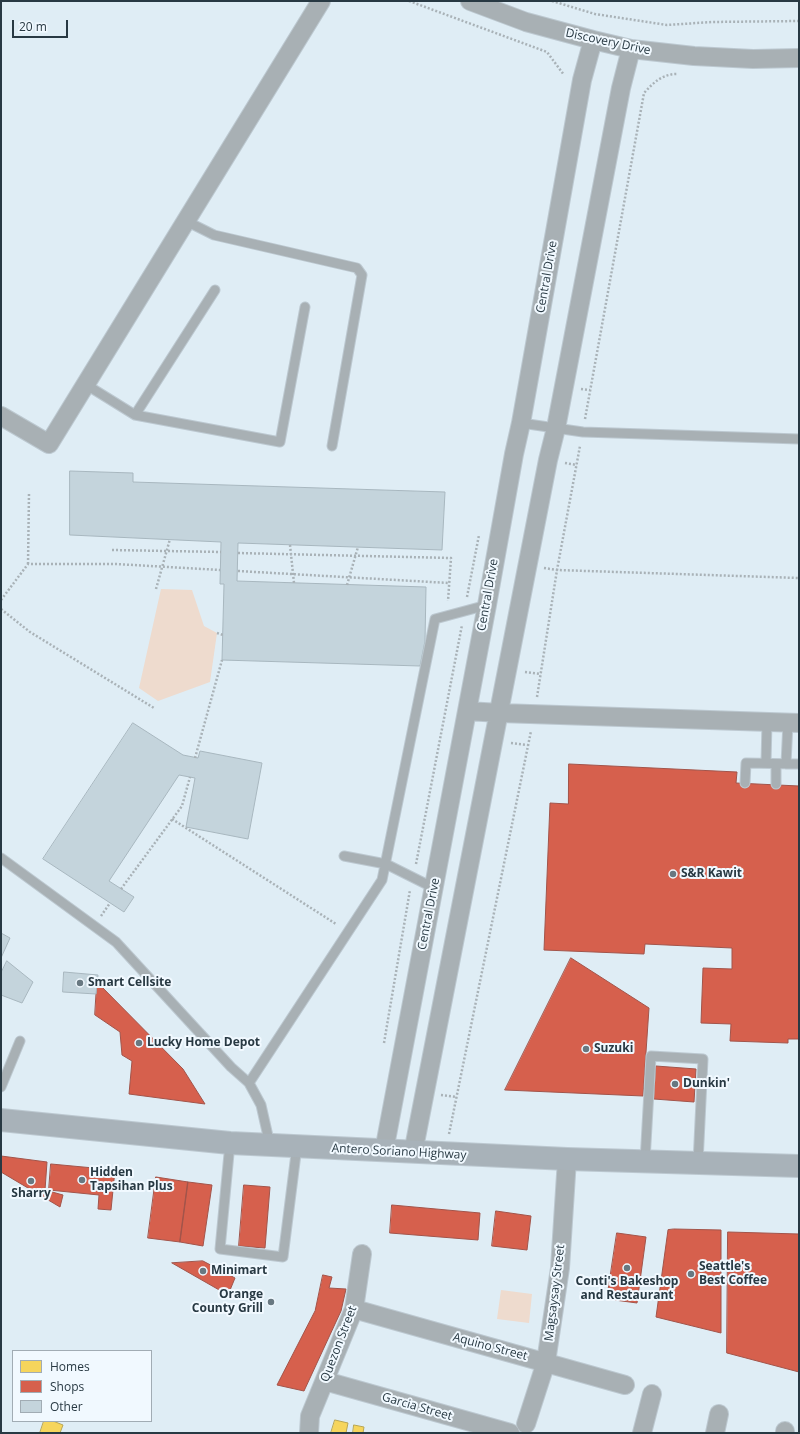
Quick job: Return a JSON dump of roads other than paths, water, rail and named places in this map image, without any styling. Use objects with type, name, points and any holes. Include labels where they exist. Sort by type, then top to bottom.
[{"type":"main road","name":"Antero Soriano Highway","points":[[1,1120],[230,1143],[413,1153],[799,1166]]},
{"type":"street","points":[[1,416],[49,444],[321,1]]},
{"type":"street","name":"Discovery Drive","points":[[470,1],[526,22],[631,49],[694,56],[753,60],[799,58]]},
{"type":"street","name":"Central Drive","points":[[384,1151],[521,423],[582,80],[593,40]]},
{"type":"street","points":[[413,1153],[500,714],[548,460],[556,428],[621,88],[631,49]]},
{"type":"street","points":[[467,711],[500,714],[793,723]]},
{"type":"street","name":"Magsaysay Street","points":[[521,1431],[546,1362],[560,1268],[567,1159]]},
{"type":"street","name":"Quezon Street","points":[[309,1433],[310,1416],[354,1309],[362,1254]]},
{"type":"street","name":"Aquino Street","points":[[354,1309],[625,1384]]},
{"type":"street","name":"Garcia Street","points":[[325,1380],[521,1431]]},
{"type":"street","points":[[642,1433],[652,1394]]},
{"type":"street","points":[[715,1433],[719,1414]]},
{"type":"lane","points":[[186,221],[214,235],[357,268],[362,275],[332,446]]},
{"type":"lane","points":[[135,415],[215,290]]},
{"type":"lane","points":[[85,384],[135,415],[280,442],[305,307]]},
{"type":"lane","points":[[521,423],[583,432],[799,439]]},
{"type":"lane","points":[[249,1083],[382,880],[435,619],[487,605]]},
{"type":"lane","points":[[766,763],[767,722]]},
{"type":"lane","points":[[786,764],[793,723]]},
{"type":"lane","points":[[745,783],[746,763],[799,764]]},
{"type":"lane","points":[[776,764],[776,784]]},
{"type":"lane","points":[[344,856],[386,864],[434,888]]},
{"type":"lane","points":[[1,858],[116,942],[231,1067],[249,1083],[261,1105],[270,1145]]},
{"type":"lane","points":[[1,1087],[20,1041]]},
{"type":"lane","points":[[645,1162],[651,1056],[703,1059],[698,1163]]},
{"type":"lane","points":[[230,1143],[220,1249],[283,1257],[297,1146]]},
{"type":"place","name":"S&R Kawit","points":[[673,874]]},
{"type":"place","name":"Smart Cellsite","points":[[80,983]]},
{"type":"place","name":"Lucky Home Depot","points":[[139,1043]]},
{"type":"place","name":"Suzuki","points":[[586,1049]]},
{"type":"place","name":"Dunkin'","points":[[675,1084]]},
{"type":"place","name":"Hidden Tapsihan Plus","points":[[82,1180]]},
{"type":"place","name":"Sharry","points":[[31,1181]]},
{"type":"place","name":"Conti's Bakeshop and Restaurant","points":[[627,1268]]},
{"type":"place","name":"Minimart","points":[[203,1271]]},
{"type":"place","name":"Seattle's Best Coffee","points":[[691,1274]]},
{"type":"place","name":"Orange County Grill","points":[[271,1302]]}]
